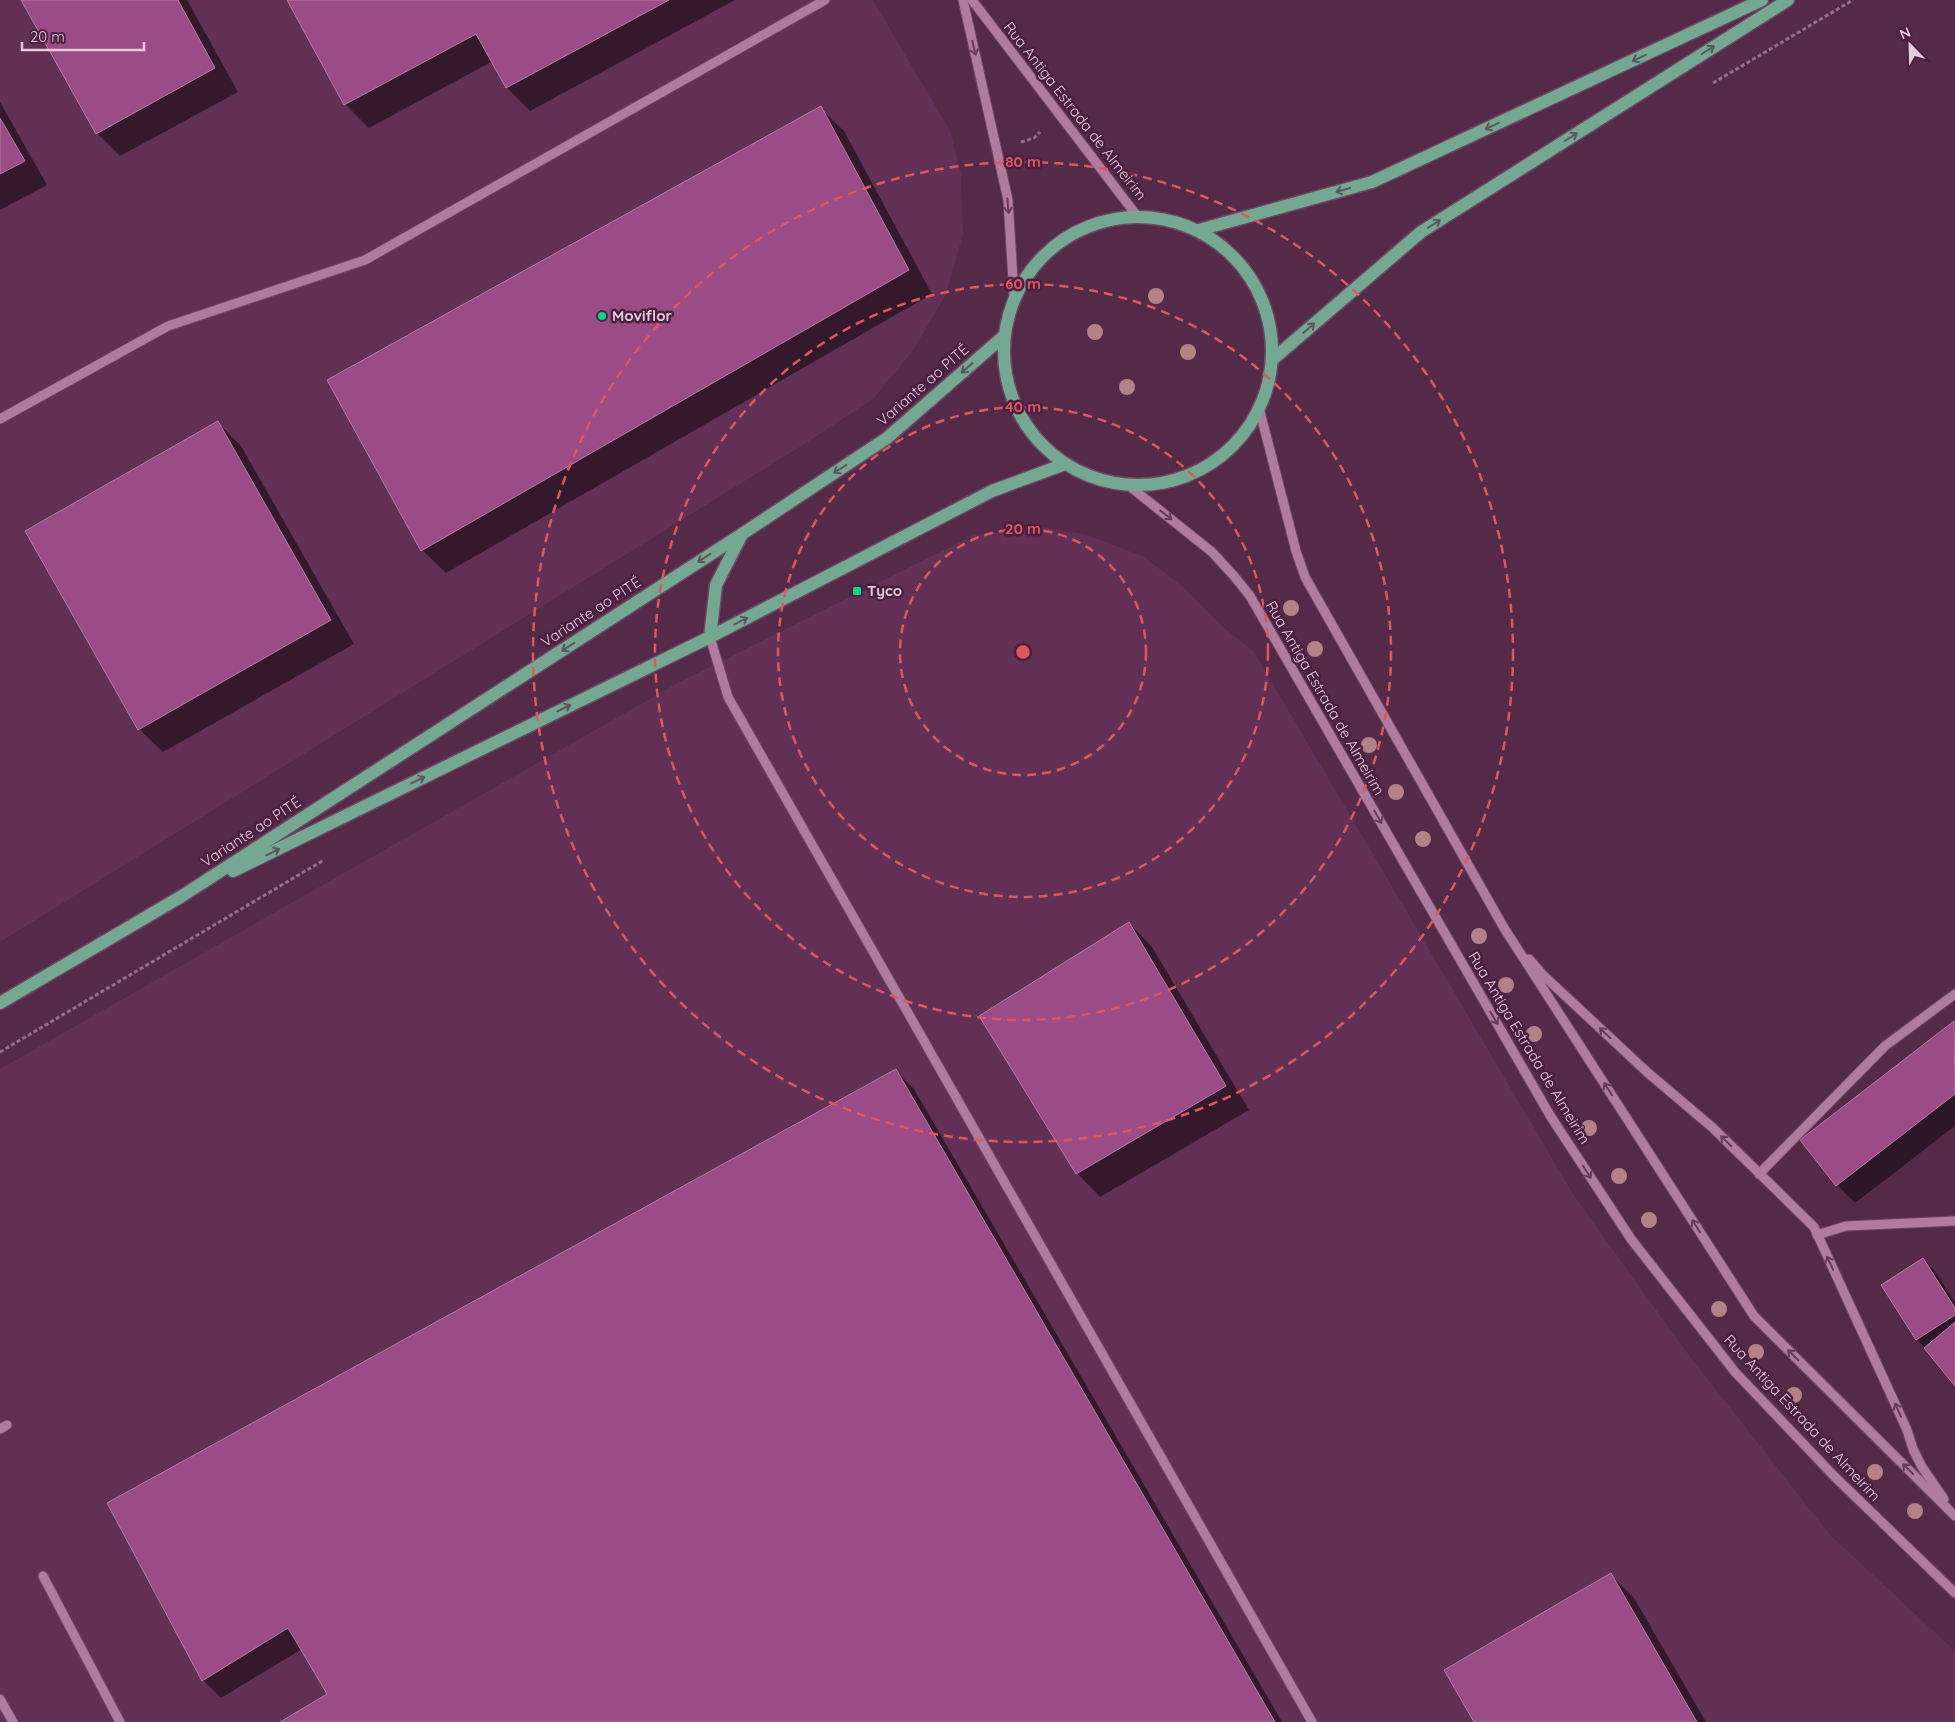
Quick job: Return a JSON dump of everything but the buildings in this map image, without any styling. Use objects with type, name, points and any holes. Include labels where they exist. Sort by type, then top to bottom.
[{"type":"main road","points":[[1199,230],[1372,182],[1762,0]]},
{"type":"main road","points":[[1272,360],[1421,232],[1788,0]]},
{"type":"main road","points":[[1137,216],[1151,216],[1199,230],[1234,255],[1250,275],[1269,318],[1272,336],[1272,360],[1259,408],[1252,423],[1231,448],[1213,463],[1168,482],[1128,485],[1090,477],[1065,464],[1045,450],[1016,410],[1003,359],[1005,325],[1014,296],[1043,254],[1086,226],[1137,216]]},
{"type":"main road","name":"Variante ao PITÉ","points":[[0,1003],[182,896],[742,534],[886,438],[1004,336]]},
{"type":"main road","name":"Variante ao PITÉ","points":[[182,896],[710,637],[992,491],[1065,464]]},
{"type":"main road","points":[[710,637],[716,585],[742,534]]},
{"type":"street","points":[[0,420],[168,326],[366,260],[825,0]]},
{"type":"street","points":[[963,0],[1008,200],[1014,296]]},
{"type":"street","name":"Rua Antiga Estrada de Almeirim","points":[[972,0],[1137,216]]},
{"type":"street","points":[[1259,408],[1296,551],[1305,577],[1504,928],[1754,1316],[1955,1515]]},
{"type":"street","name":"Rua Antiga Estrada de Almeirim","points":[[1128,485],[1212,552],[1250,596],[1551,1116],[1631,1240],[1735,1372],[1834,1476],[1955,1593]]},
{"type":"street","points":[[710,637],[728,697],[1312,1722]]},
{"type":"street","points":[[1504,928],[1543,975],[1647,1072],[1713,1128],[1814,1227],[1907,1430],[1913,1449],[1934,1485],[1955,1515]]},
{"type":"street","points":[[1759,1174],[1885,1046],[1955,994]]},
{"type":"street","points":[[1817,1235],[1846,1226],[1955,1222]]},
{"type":"street","points":[[42,1576],[120,1722]]},
{"type":"street","points":[[0,1699],[13,1722]]},
{"type":"path","points":[[997,150],[1034,138],[1060,114]]},
{"type":"path","points":[[0,1052],[332,856]]},
{"type":"shaded area","points":[[0,0],[873,0],[950,131],[961,175],[963,234],[946,294],[912,352],[873,399],[806,443],[0,942]]},
{"type":"shaded area","points":[[1042,527],[1085,534],[1144,557],[1183,587],[1222,626],[1254,652],[1573,1194],[1685,1350],[1830,1535],[1955,1651],[1955,1722],[0,1722],[0,1069],[676,684],[974,535]]},
{"type":"place","name":"Moviflor","points":[[602,316]]},
{"type":"place","name":"Tyco","points":[[857,591]]}]
